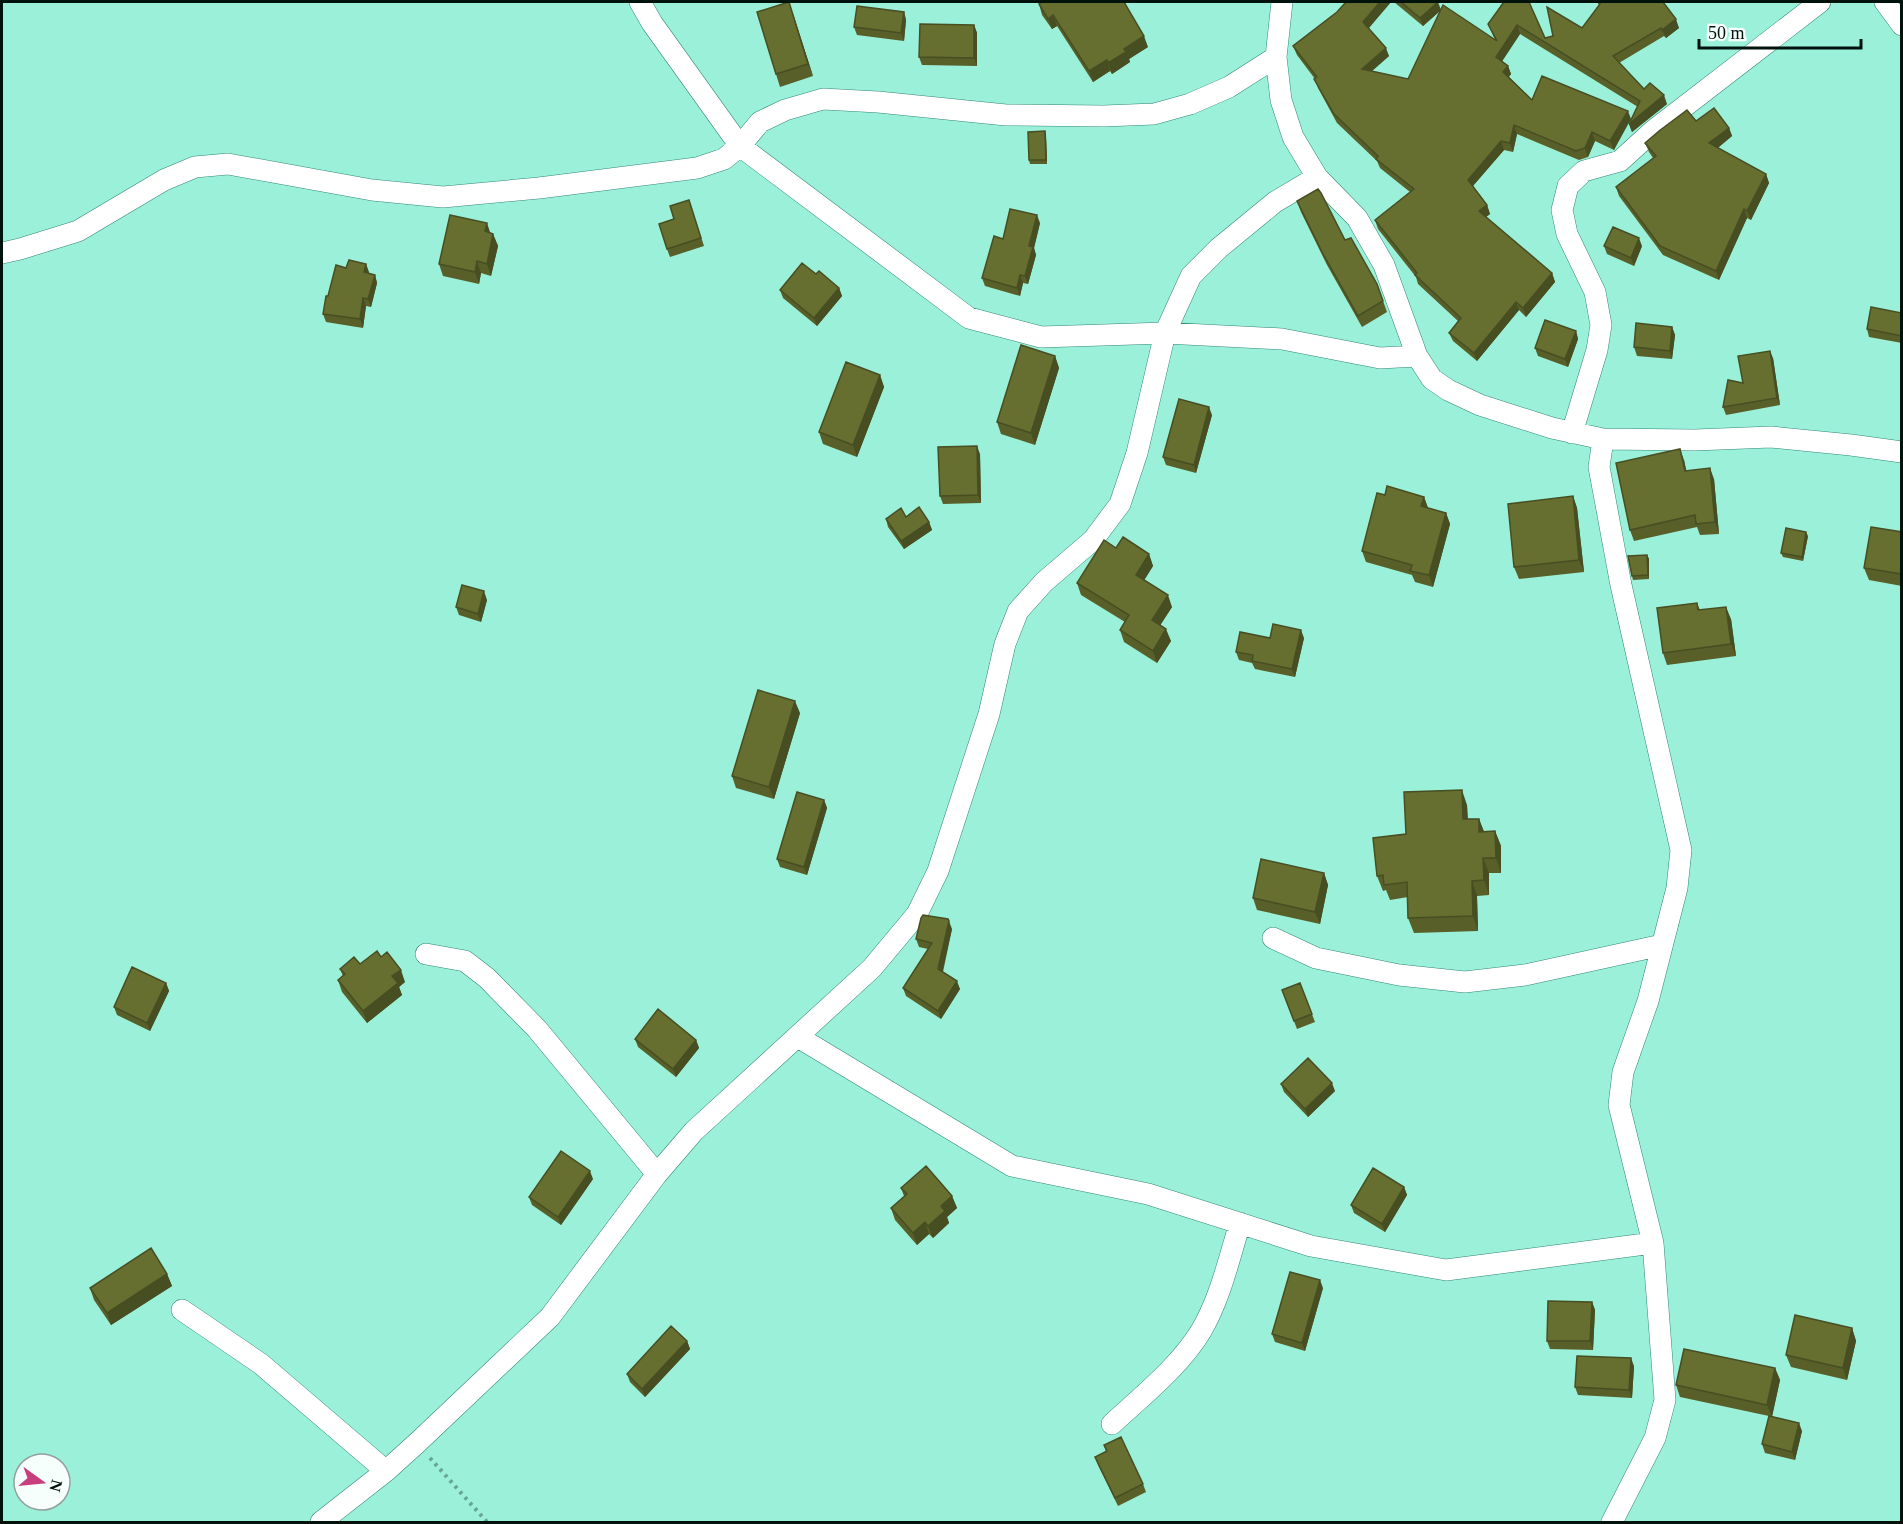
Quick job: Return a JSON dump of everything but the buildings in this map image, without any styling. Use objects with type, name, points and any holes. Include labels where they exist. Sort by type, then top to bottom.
[{"type":"street","points":[[640,2],[652,24],[740,146],[969,318],[1041,337],[1165,333],[1282,339],[1380,358],[1417,356]]},
{"type":"street","points":[[1282,2],[1276,57],[1281,100],[1293,137],[1317,177],[1357,218],[1384,265],[1417,356],[1432,379],[1448,390],[1480,405],[1552,428],[1603,439],[1695,440],[1771,437],[1902,452]]},
{"type":"street","points":[[1572,433],[1597,350],[1601,325],[1595,292],[1567,234],[1562,210],[1568,186],[1584,171],[1620,161],[1654,130],[1820,2]]},
{"type":"street","points":[[1885,2],[1902,26]]},
{"type":"street","points":[[2,253],[78,231],[164,180],[195,167],[228,164],[372,190],[443,197],[539,188],[697,168],[724,159],[740,146],[760,122],[785,110],[823,99],[878,102],[1005,115],[1154,114],[1190,104],[1229,87],[1276,57]]},
{"type":"street","points":[[321,1522],[386,1471],[550,1317],[657,1174],[694,1131],[872,968],[916,914],[942,861],[989,714],[1005,644],[1018,611],[1044,582],[1093,540],[1120,504],[1137,453],[1165,333],[1191,276],[1220,248],[1275,202],[1317,177]]},
{"type":"street","points":[[1603,439],[1599,467],[1621,585],[1681,850],[1677,888],[1648,1000],[1623,1072],[1619,1105],[1653,1243],[1665,1400],[1654,1438],[1612,1522]]},
{"type":"street","points":[[1273,938],[1316,958],[1400,975],[1465,982],[1525,975],[1662,945]]},
{"type":"street","points":[[426,954],[465,962],[487,978],[537,1029],[657,1174]]},
{"type":"street","points":[[798,1037],[1012,1166],[1148,1194],[1311,1245],[1446,1270],[1653,1243]]},
{"type":"street","points":[[1113,1424],[1185,1354],[1202,1330],[1216,1296],[1240,1223]]},
{"type":"street","points":[[182,1310],[261,1364],[386,1471]]},
{"type":"path","points":[[417,1443],[487,1522]]}]
